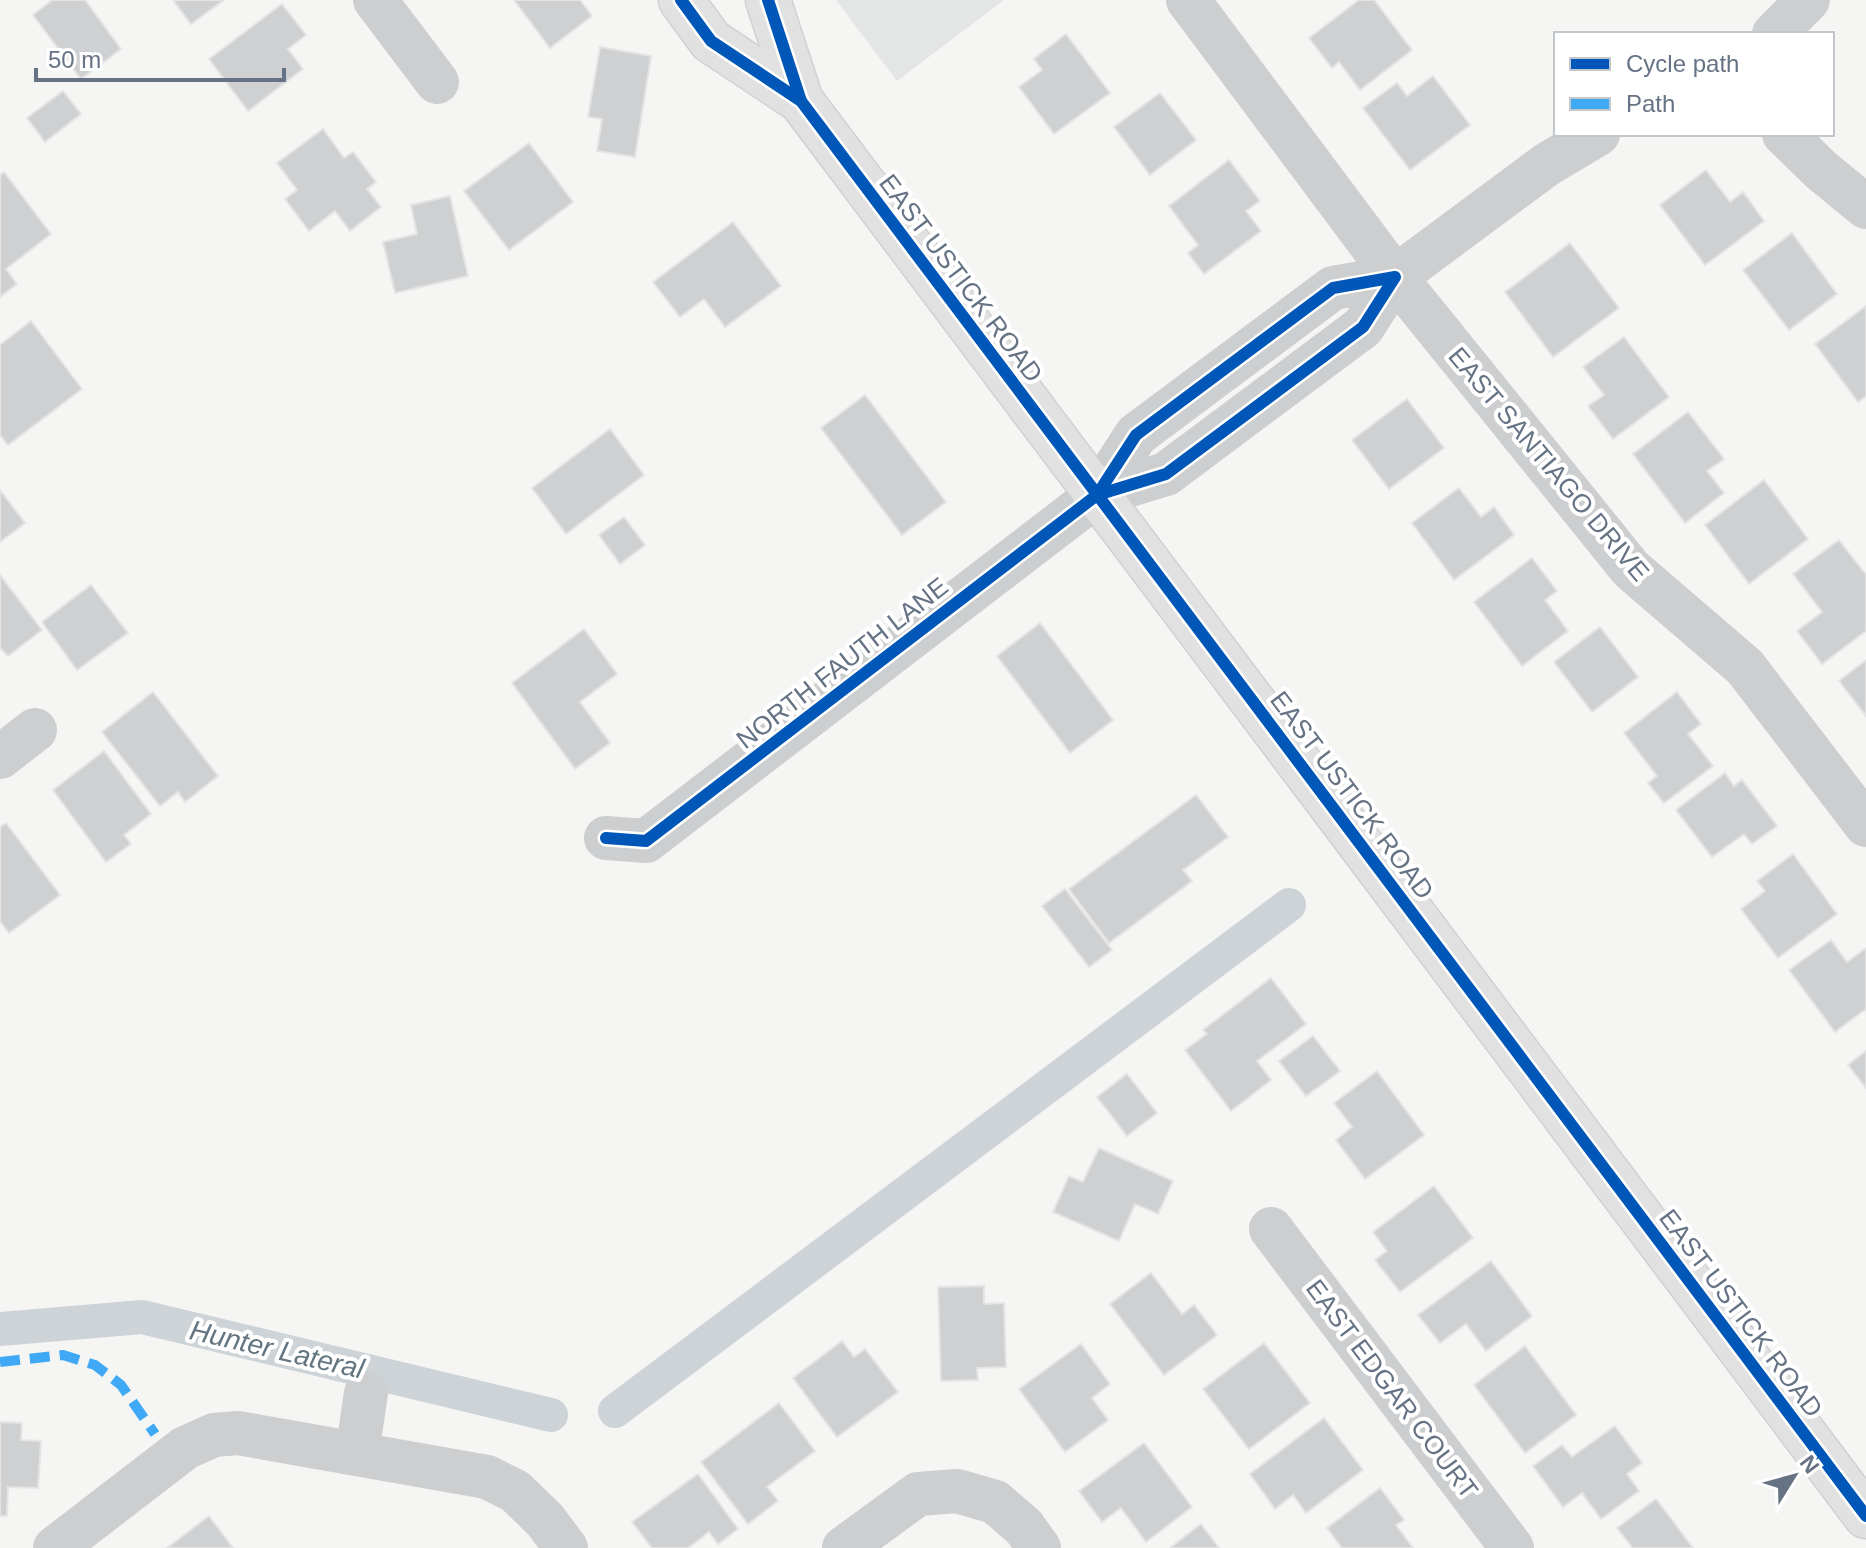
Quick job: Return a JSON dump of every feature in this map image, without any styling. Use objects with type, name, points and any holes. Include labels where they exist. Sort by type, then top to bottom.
[{"type":"main road","name":"EAST USTICK ROAD","points":[[681,0],[711,41],[801,101]]},
{"type":"main road","name":"EAST USTICK ROAD","points":[[768,0],[801,101],[1866,1516]]},
{"type":"street","points":[[375,0],[437,82]]},
{"type":"street","name":"EAST SANTIAGO DRIVE","points":[[1188,0],[1395,277],[1631,569],[1745,667],[1866,825]]},
{"type":"street","points":[[1776,32],[1808,0]]},
{"type":"street","points":[[1097,495],[1166,474],[1363,327],[1395,277],[1546,165],[1595,136]]},
{"type":"street","points":[[1786,136],[1866,207]]},
{"type":"street","name":"NORTH FAUTH LANE","points":[[606,838],[646,841],[1097,495]]},
{"type":"street","points":[[0,757],[35,730]]},
{"type":"street","name":"EAST EDGAR COURT","points":[[1271,1229],[1512,1548]]},
{"type":"street","points":[[357,1454],[366,1393]]},
{"type":"street","points":[[55,1548],[185,1448],[214,1435],[238,1433],[487,1477],[515,1491],[545,1520],[566,1548]]},
{"type":"street","points":[[844,1548],[918,1494],[957,1491],[995,1502],[1024,1527],[1039,1548]]},
{"type":"shaded area","points":[[836,0],[1004,0],[897,81]]},
{"type":"building","points":[[52,0],[85,0],[121,49],[81,79],[33,15]]},
{"type":"building","points":[[173,0],[224,0],[191,24]]},
{"type":"building","points":[[514,0],[580,0],[592,16],[550,48]]},
{"type":"building","points":[[1359,0],[1374,0],[1412,50],[1360,90],[1339,62],[1332,68],[1309,38]]},
{"type":"building","points":[[282,4],[306,35],[288,49],[303,69],[248,111],[209,59]]},
{"type":"building","points":[[1066,34],[1110,93],[1054,134],[1019,87],[1042,70],[1034,59]]},
{"type":"building","points":[[600,47],[651,56],[635,157],[597,151],[602,119],[588,117]]},
{"type":"building","points":[[1433,76],[1470,125],[1410,170],[1363,108],[1397,83],[1407,96]]},
{"type":"building","points":[[63,91],[81,114],[45,142],[27,118]]},
{"type":"building","points":[[1160,93],[1196,140],[1150,175],[1114,127]]},
{"type":"building","points":[[323,129],[344,158],[353,152],[376,182],[367,189],[381,207],[350,231],[335,211],[309,231],[285,199],[297,190],[277,163]]},
{"type":"building","points":[[529,143],[573,202],[509,250],[464,191]]},
{"type":"building","points":[[1229,160],[1260,201],[1246,211],[1261,231],[1204,274],[1188,253],[1198,245],[1169,206]]},
{"type":"building","points":[[1706,170],[1730,202],[1743,192],[1764,221],[1705,265],[1660,205]]},
{"type":"building","points":[[4,172],[51,234],[6,269],[17,284],[0,297],[0,175]]},
{"type":"building","points":[[450,196],[468,276],[395,293],[383,242],[417,234],[411,205]]},
{"type":"building","points":[[733,222],[781,286],[725,327],[704,299],[680,317],[653,282]]},
{"type":"building","points":[[1792,233],[1837,294],[1789,330],[1743,270]]},
{"type":"building","points":[[1570,243],[1619,308],[1553,357],[1505,292]]},
{"type":"building","points":[[1866,306],[1866,396],[1858,402],[1815,344]]},
{"type":"building","points":[[31,321],[82,389],[8,445],[0,435],[0,345]]},
{"type":"building","points":[[1624,337],[1669,397],[1613,439],[1588,406],[1604,395],[1583,367]]},
{"type":"building","points":[[865,395],[946,502],[902,535],[821,428]]},
{"type":"building","points":[[1407,399],[1444,448],[1389,489],[1352,440]]},
{"type":"building","points":[[1688,412],[1724,459],[1707,471],[1724,493],[1685,523],[1633,454]]},
{"type":"building","points":[[610,429],[644,475],[566,534],[532,488]]},
{"type":"building","points":[[1764,480],[1808,539],[1749,584],[1705,525]]},
{"type":"building","points":[[1459,488],[1481,517],[1494,507],[1514,535],[1454,580],[1412,523]]},
{"type":"building","points":[[0,490],[25,523],[0,542]]},
{"type":"building","points":[[624,517],[645,545],[620,564],[599,535]]},
{"type":"building","points":[[1839,540],[1866,575],[1866,631],[1822,664],[1797,631],[1822,612],[1793,574]]},
{"type":"building","points":[[1532,558],[1557,591],[1545,600],[1568,631],[1522,666],[1474,602]]},
{"type":"building","points":[[0,575],[42,630],[8,656],[0,648]]},
{"type":"building","points":[[91,585],[128,633],[77,670],[42,622]]},
{"type":"building","points":[[1040,623],[1113,720],[1070,753],[997,656]]},
{"type":"building","points":[[1600,627],[1638,677],[1592,712],[1554,662]]},
{"type":"building","points":[[584,629],[617,674],[580,702],[610,743],[575,769],[512,683]]},
{"type":"building","points":[[1866,660],[1866,716],[1839,681]]},
{"type":"building","points":[[153,692],[218,776],[185,802],[178,792],[160,806],[102,732]]},
{"type":"building","points":[[1677,692],[1701,724],[1688,734],[1713,766],[1664,803],[1648,783],[1657,776],[1624,733]]},
{"type":"building","points":[[104,751],[151,814],[124,835],[131,844],[106,862],[53,790]]},
{"type":"building","points":[[1725,773],[1734,786],[1742,780],[1777,826],[1752,844],[1744,834],[1712,857],[1676,810]]},
{"type":"building","points":[[1196,795],[1228,837],[1183,870],[1192,881],[1109,943],[1069,889]]},
{"type":"building","points":[[6,823],[60,895],[9,933],[0,921],[0,827]]},
{"type":"building","points":[[1793,854],[1837,914],[1778,958],[1741,909],[1765,891],[1757,881]]},
{"type":"building","points":[[1065,889],[1112,950],[1089,967],[1042,906]]},
{"type":"building","points":[[1831,940],[1847,962],[1866,948],[1866,1009],[1835,1032],[1789,970]]},
{"type":"building","points":[[1271,978],[1306,1024],[1257,1061],[1271,1080],[1231,1111],[1185,1050],[1207,1034],[1203,1030]]},
{"type":"building","points":[[1313,1036],[1340,1071],[1306,1096],[1279,1061]]},
{"type":"building","points":[[1866,1051],[1866,1088],[1848,1065]]},
{"type":"building","points":[[1377,1071],[1424,1135],[1365,1179],[1336,1140],[1352,1127],[1334,1103]]},
{"type":"building","points":[[1127,1074],[1157,1113],[1127,1136],[1097,1097]]},
{"type":"building","points":[[1099,1148],[1173,1181],[1158,1214],[1135,1204],[1119,1241],[1053,1212],[1069,1176],[1083,1182]]},
{"type":"building","points":[[1434,1186],[1473,1238],[1400,1292],[1375,1260],[1387,1251],[1373,1232]]},
{"type":"building","points":[[1491,1261],[1532,1316],[1486,1351],[1466,1324],[1440,1343],[1418,1315]]},
{"type":"building","points":[[1151,1273],[1182,1314],[1194,1305],[1217,1335],[1164,1375],[1110,1304]]},
{"type":"building","points":[[984,1286],[984,1304],[1004,1303],[1006,1367],[977,1368],[978,1380],[941,1381],[938,1287]]},
{"type":"building","points":[[842,1341],[854,1357],[865,1349],[898,1392],[837,1437],[793,1378]]},
{"type":"building","points":[[1264,1343],[1310,1403],[1249,1449],[1203,1389]]},
{"type":"building","points":[[1081,1344],[1110,1384],[1092,1398],[1108,1420],[1065,1452],[1019,1389]]},
{"type":"building","points":[[1525,1346],[1576,1415],[1525,1453],[1474,1385]]},
{"type":"building","points":[[779,1403],[815,1451],[767,1487],[778,1501],[748,1524],[701,1462]]},
{"type":"building","points":[[1324,1418],[1363,1470],[1306,1513],[1293,1495],[1275,1509],[1250,1474]]},
{"type":"building","points":[[0,1422],[22,1423],[21,1440],[41,1441],[38,1488],[8,1487],[7,1516],[0,1516]]},
{"type":"building","points":[[1615,1426],[1642,1463],[1627,1474],[1639,1491],[1601,1519],[1582,1493],[1563,1507],[1533,1466],[1562,1445],[1572,1457]]},
{"type":"building","points":[[1144,1443],[1192,1507],[1146,1542],[1121,1508],[1102,1522],[1079,1491]]},
{"type":"building","points":[[698,1474],[738,1529],[718,1544],[709,1532],[688,1548],[652,1548],[632,1522]]},
{"type":"building","points":[[1380,1488],[1404,1520],[1396,1525],[1413,1548],[1342,1548],[1327,1528]]},
{"type":"building","points":[[1656,1499],[1693,1548],[1633,1548],[1617,1528]]},
{"type":"building","points":[[209,1516],[233,1548],[167,1548]]},
{"type":"building","points":[[1201,1524],[1219,1548],[1170,1548]]},
{"type":"waterway","points":[[615,1411],[1289,905]]},
{"type":"waterway","name":"Hunter Lateral","points":[[0,1329],[142,1317],[551,1415]]},
{"type":"marked path","points":[[0,1362],[63,1355],[95,1365],[121,1385],[155,1434]]},
{"type":"cycle path","points":[[681,0],[711,41],[801,101],[1866,1516]]},
{"type":"cycle path","points":[[768,0],[801,101]]},
{"type":"cycle path","points":[[606,838],[646,841],[1097,495],[1136,435],[1333,288],[1395,277],[1363,327],[1166,474],[1097,495]]}]
